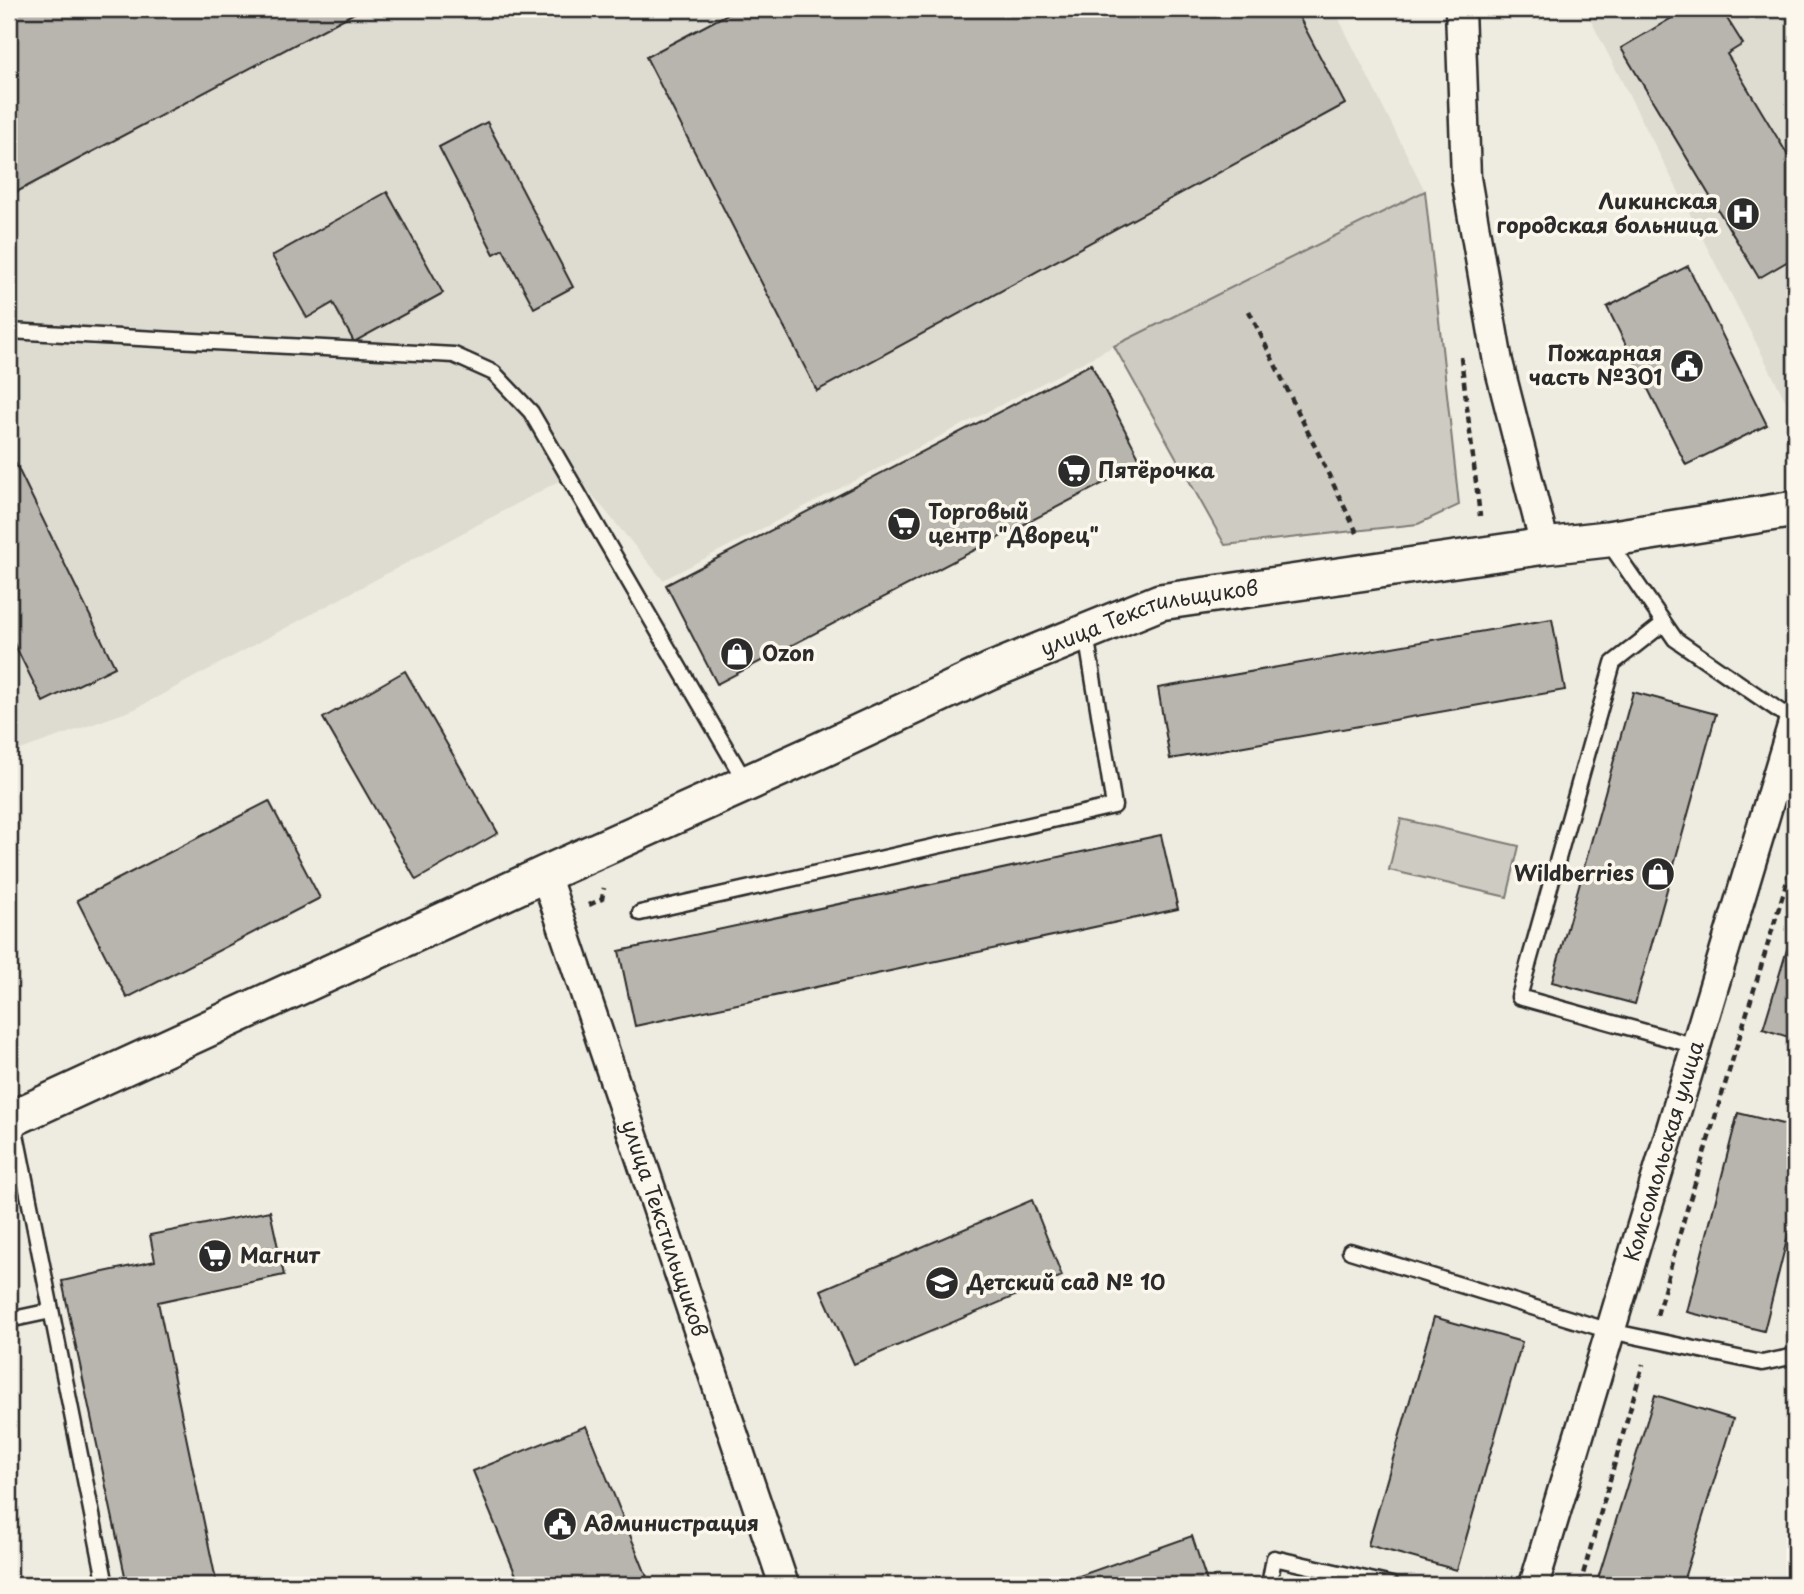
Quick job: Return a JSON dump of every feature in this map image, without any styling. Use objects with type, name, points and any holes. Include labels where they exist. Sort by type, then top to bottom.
[{"type":"street","points":[[1460,9],[1466,178],[1498,362],[1545,546]]},
{"type":"street","name":"улица Текстильщиков","points":[[11,1119],[990,671],[1160,602],[1606,539],[1795,509]]},
{"type":"street","name":"Комсомольская улица","points":[[1534,1585],[1795,719]]},
{"type":"street","name":"улица Текстильщиков","points":[[545,874],[784,1585]]},
{"type":"lane","points":[[9,331],[454,355],[494,373],[531,412],[746,783]]},
{"type":"lane","points":[[1606,539],[1675,639],[1795,719]]},
{"type":"lane","points":[[1664,623],[1612,663],[1519,997],[1696,1046]]},
{"type":"lane","points":[[640,913],[1114,806],[1085,632]]},
{"type":"lane","points":[[11,1119],[106,1585]]},
{"type":"lane","points":[[1350,1251],[1610,1331],[1762,1363],[1795,1356]]},
{"type":"lane","points":[[9,1320],[51,1311]]},
{"type":"lane","points":[[1269,1585],[1274,1558],[1392,1585]]},
{"type":"path","points":[[1248,311],[1364,547]]},
{"type":"path","points":[[1580,1585],[1688,1206],[1795,855]]},
{"type":"shaded area","points":[[9,9],[1334,9],[1425,191],[1114,346],[663,580],[574,473],[135,709],[9,754]]},
{"type":"shaded area","name":"Ликинская городская больница","points":[[1585,9],[1795,9],[1795,419]]},
{"type":"shaded area","points":[[1425,191],[1459,505],[1418,524],[1225,545],[1114,346]]},
{"type":"shaded area","points":[[1401,819],[1519,846],[1507,897],[1389,870]]},
{"type":"building","points":[[9,9],[362,9],[9,196]]},
{"type":"building","points":[[737,9],[1295,9],[1345,104],[817,391],[646,57]]},
{"type":"building","points":[[1687,9],[1721,9],[1743,44],[1727,54],[1795,167],[1795,257],[1759,278],[1621,48]]},
{"type":"building","points":[[487,122],[573,287],[534,308],[503,249],[494,254],[439,147]]},
{"type":"building","points":[[387,192],[443,293],[354,342],[333,303],[307,318],[272,256]]},
{"type":"building","name":"Пожарная часть №301","points":[[1688,266],[1767,425],[1686,465],[1607,307]]},
{"type":"building","name":"Торговый центр \"Дворец\"","points":[[1091,364],[1142,463],[717,684],[666,585]]},
{"type":"building","points":[[9,450],[115,667],[43,702],[9,633]]},
{"type":"building","points":[[1552,619],[1565,690],[1170,759],[1158,688]]},
{"type":"building","points":[[405,671],[498,833],[416,880],[323,718]]},
{"type":"building","points":[[1633,692],[1716,714],[1635,1004],[1552,982]]},
{"type":"building","points":[[269,801],[320,898],[127,998],[77,900]]},
{"type":"building","points":[[1161,835],[1178,909],[635,1026],[619,951]]},
{"type":"building","points":[[1795,923],[1795,1039],[1763,1029]]},
{"type":"building","points":[[1738,1113],[1795,1127],[1795,1208],[1764,1331],[1687,1312]]},
{"type":"building","name":"Детский сад № 10","points":[[1032,1200],[1062,1276],[854,1364],[821,1290]]},
{"type":"building","points":[[270,1211],[284,1275],[158,1302],[217,1585],[127,1585],[62,1281],[155,1261],[150,1235]]},
{"type":"building","points":[[1434,1317],[1522,1342],[1457,1570],[1368,1545]]},
{"type":"building","points":[[1655,1395],[1733,1419],[1682,1585],[1596,1585]]},
{"type":"building","name":"Администрация","points":[[586,1426],[647,1577],[626,1585],[520,1585],[473,1471]]},
{"type":"building","points":[[1192,1536],[1208,1585],[1063,1585],[1062,1582]]},
{"type":"place","name":"Ликинская городская больница","points":[[1743,214]]},
{"type":"place","name":"Пожарная часть №301","points":[[1687,366]]},
{"type":"place","name":"Пятёрочка","points":[[1074,471]]},
{"type":"place","name":"Торговый центр \"Дворец\"","points":[[904,524]]},
{"type":"place","name":"Ozon","points":[[737,654]]},
{"type":"place","name":"Wildberries","points":[[1658,874]]},
{"type":"place","name":"Магнит","points":[[215,1256]]},
{"type":"place","name":"Детский сад № 10","points":[[942,1283]]},
{"type":"place","name":"Администрация","points":[[560,1524]]}]
